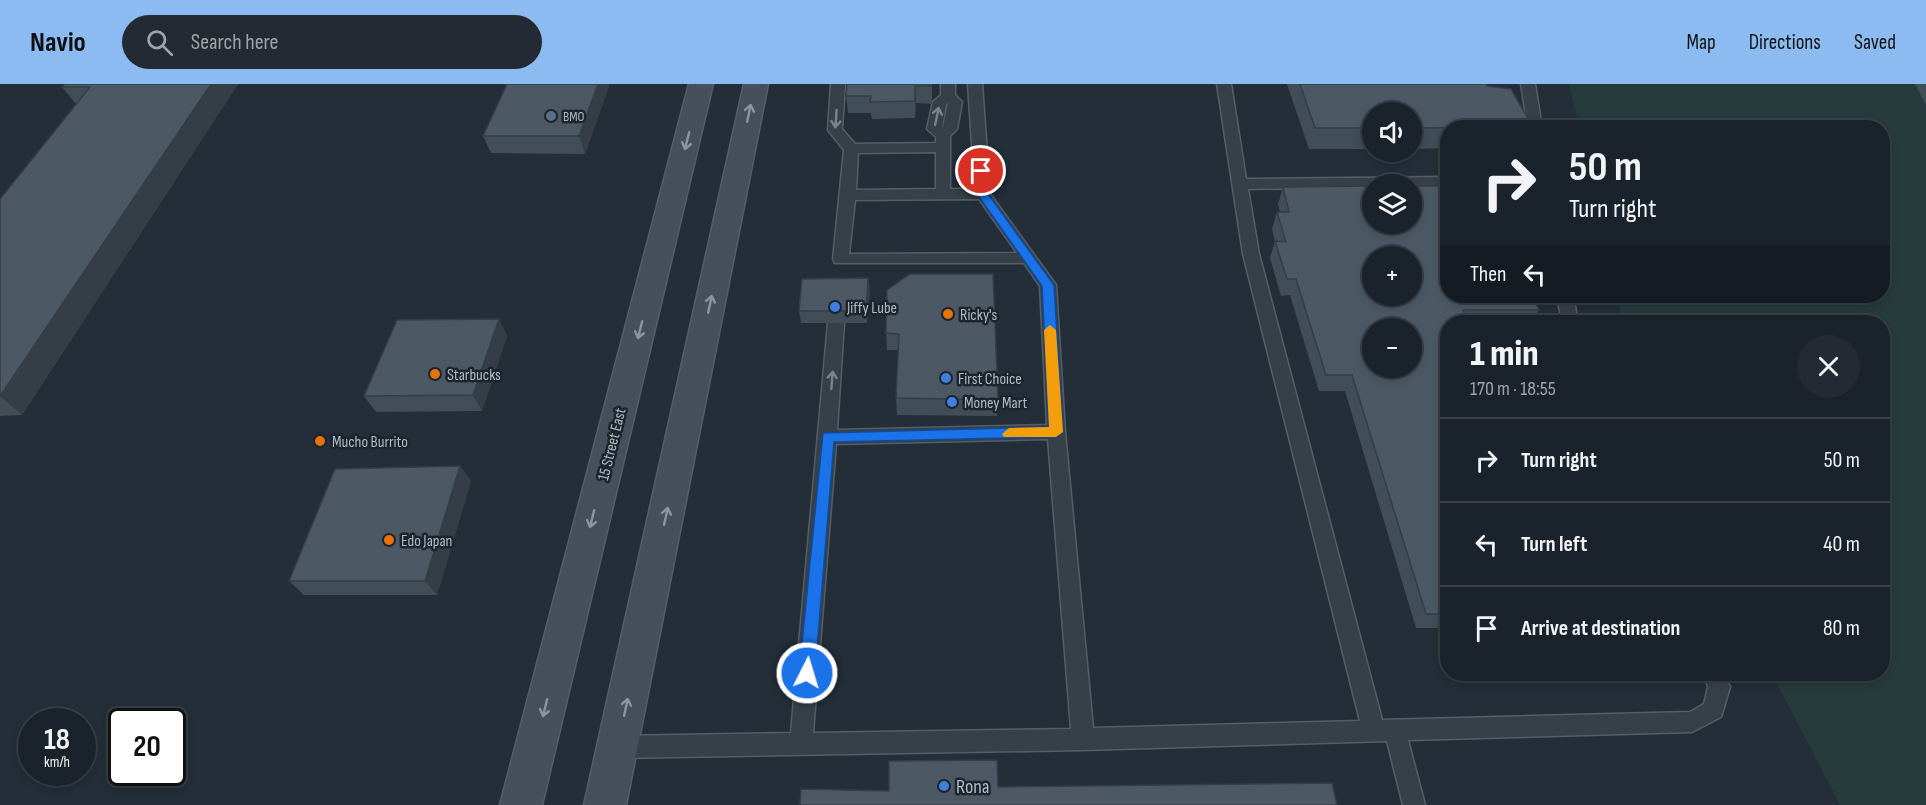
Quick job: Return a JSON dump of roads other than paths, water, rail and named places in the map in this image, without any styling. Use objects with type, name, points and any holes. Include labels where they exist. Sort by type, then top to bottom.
[{"type":"main road","name":"15 Street East","points":[[521,805],[701,84]]},
{"type":"main road","points":[[605,805],[756,84]]},
{"type":"lane","points":[[838,84],[835,130],[851,149],[840,280]]},
{"type":"lane","points":[[975,84],[982,194],[1048,285],[1056,432],[1083,739]]},
{"type":"lane","points":[[1224,84],[1251,254],[1385,732],[1414,805]]},
{"type":"lane","points":[[1528,84],[1534,120]]},
{"type":"lane","points":[[943,194],[943,141],[934,129],[940,102],[948,90]]},
{"type":"lane","points":[[851,149],[943,141]]},
{"type":"lane","points":[[1240,184],[1440,182]]},
{"type":"lane","points":[[848,195],[982,194]]},
{"type":"lane","points":[[841,259],[1028,258]]},
{"type":"lane","points":[[801,744],[836,323]]},
{"type":"lane","points":[[828,437],[1056,432]]},
{"type":"lane","points":[[617,747],[1385,732],[1692,722],[1713,710],[1719,687],[1716,681]]},
{"type":"place","name":"BMO","points":[[551,116]]},
{"type":"place","name":"Jiffy Lube","points":[[835,307]]},
{"type":"place","name":"Ricky's","points":[[948,314]]},
{"type":"place","name":"Starbucks","points":[[435,374]]},
{"type":"place","name":"First Choice","points":[[946,378]]},
{"type":"place","name":"Money Mart","points":[[952,402]]},
{"type":"place","name":"Mucho Burrito","points":[[320,441]]},
{"type":"place","name":"Edo Japan","points":[[389,540]]},
{"type":"place","name":"Rona","points":[[944,786]]}]
